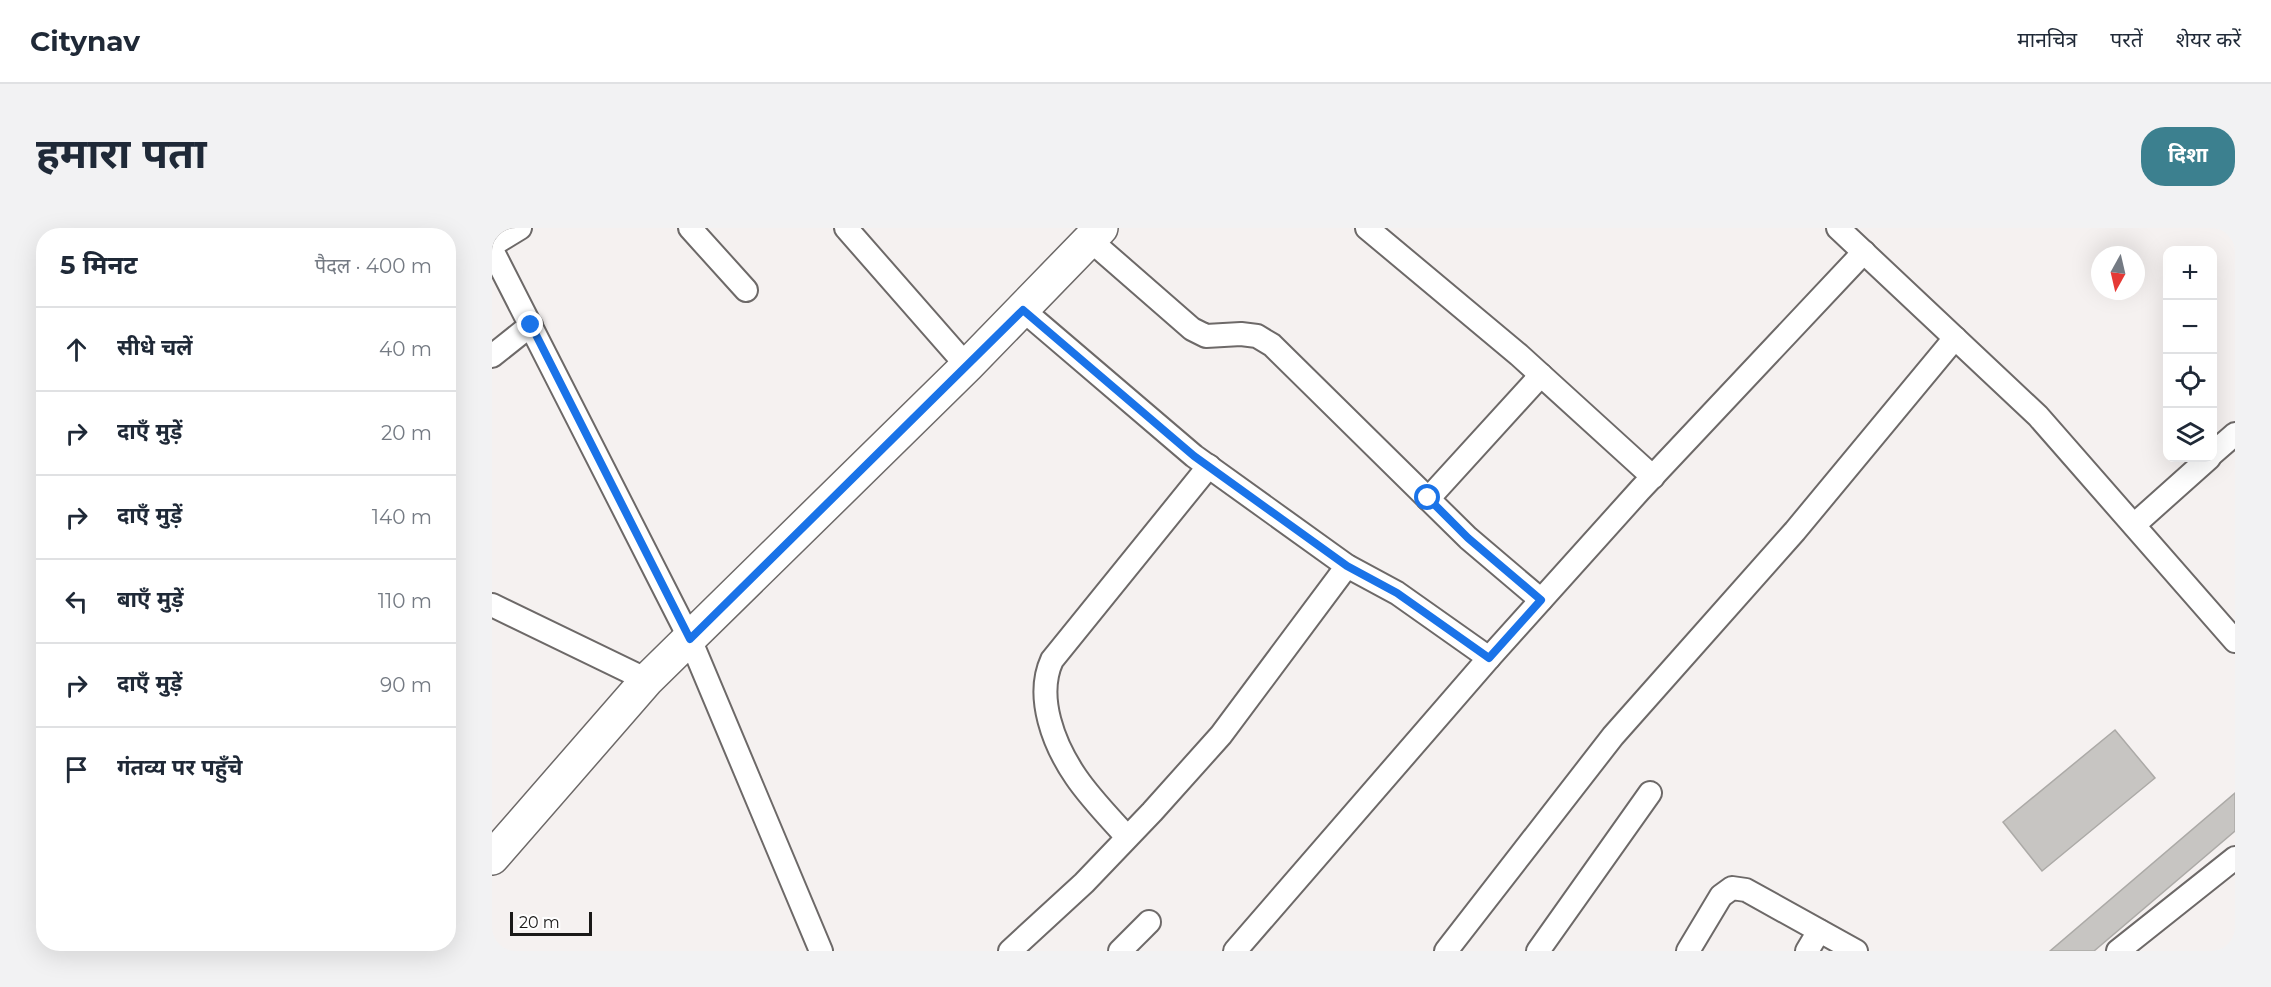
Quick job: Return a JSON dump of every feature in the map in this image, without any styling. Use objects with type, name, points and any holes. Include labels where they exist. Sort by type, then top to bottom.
[{"type":"main road","points":[[492,858],[647,680],[968,366],[1096,234]]},
{"type":"street","points":[[492,245],[520,228]]},
{"type":"street","points":[[690,228],[746,290]]},
{"type":"street","points":[[846,228],[968,366]]},
{"type":"street","points":[[1367,228],[1541,375],[1653,477]]},
{"type":"street","points":[[1838,228],[2038,416],[2235,641]]},
{"type":"street","points":[[1096,234],[1192,329],[1206,336],[1241,334],[1257,336],[1272,345],[1468,538],[1541,600]]},
{"type":"street","points":[[492,250],[690,639],[821,951]]},
{"type":"street","points":[[1234,951],[1541,600],[1864,252]]},
{"type":"street","points":[[1023,310],[1194,456],[1347,566],[1397,593],[1489,658]]},
{"type":"street","points":[[492,356],[531,325]]},
{"type":"street","points":[[1446,951],[1613,736],[1795,531],[1955,338]]},
{"type":"street","points":[[1428,498],[1541,375]]},
{"type":"street","points":[[2217,450],[2235,434]]},
{"type":"street","points":[[2134,525],[2204,462]]},
{"type":"street","points":[[1127,837],[1077,779],[1065,759],[1048,715],[1044,688],[1047,672],[1052,660],[1209,466]]},
{"type":"street","points":[[1010,951],[1084,883],[1221,735],[1347,566]]},
{"type":"street","points":[[492,605],[647,680]]},
{"type":"street","points":[[1538,951],[1650,793]]},
{"type":"street","points":[[2118,951],[2235,858]]},
{"type":"street","points":[[1688,951],[1721,896],[1732,888],[1746,890],[1856,951]]},
{"type":"street","points":[[1120,951],[1149,922]]},
{"type":"street","points":[[1807,951],[1819,931]]},
{"type":"building","points":[[2115,730],[2155,778],[2042,871],[2003,822]]},
{"type":"building","points":[[2235,793],[2235,831],[2094,951],[2050,951]]},
{"type":"route","points":[[531,325],[690,639],[1023,310],[1194,456],[1347,566],[1397,593],[1489,658],[1541,600],[1468,538],[1428,498]]}]
